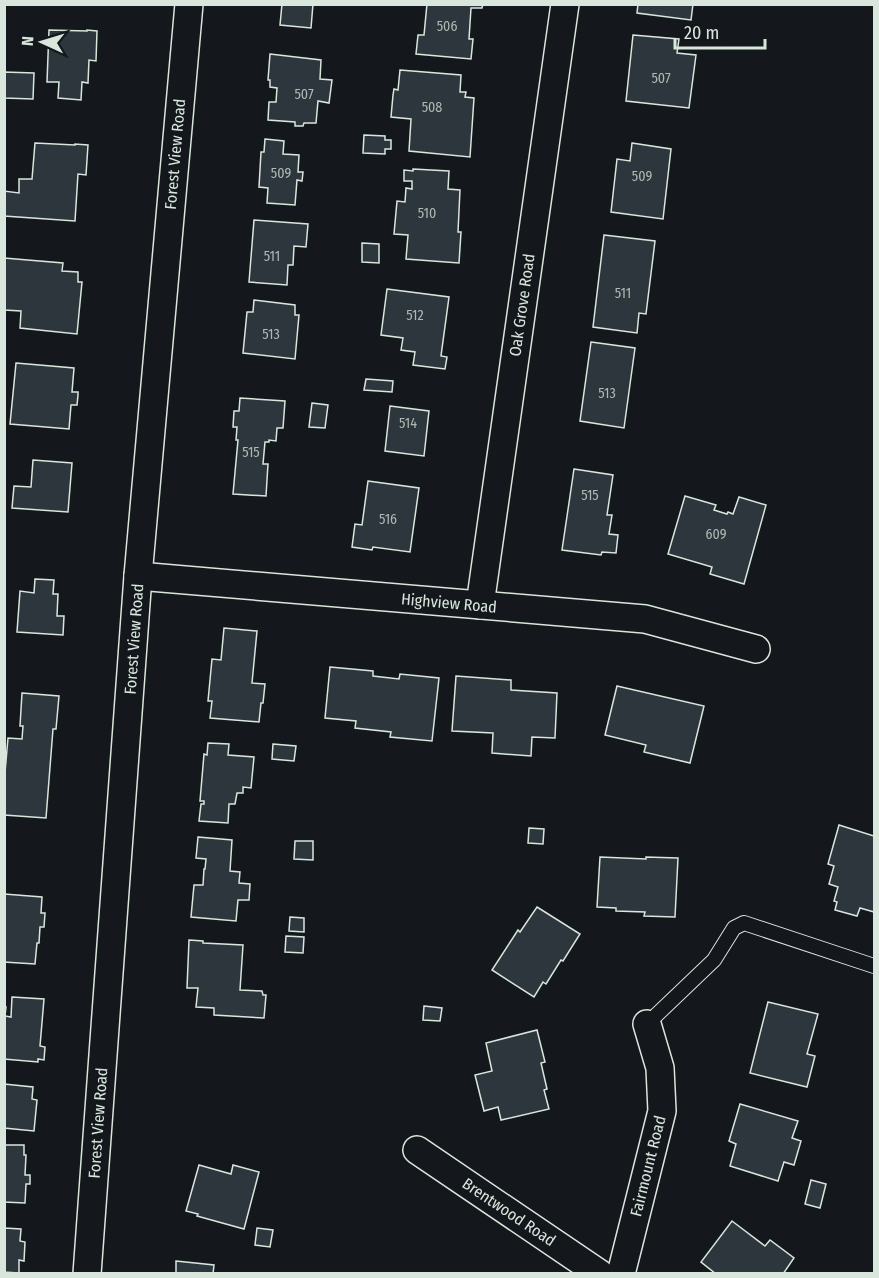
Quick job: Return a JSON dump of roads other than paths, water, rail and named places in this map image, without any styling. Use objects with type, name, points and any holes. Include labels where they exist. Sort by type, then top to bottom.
[{"type":"street","name":"Forest View Road","points":[[87,1274],[138,576],[189,4]]},
{"type":"street","name":"Oak Grove Road","points":[[480,606],[565,4]]},
{"type":"street","name":"Highview Road","points":[[138,576],[645,619],[756,649]]},
{"type":"street","name":"Fairmount Road","points":[[621,1274],[662,1111],[660,1068],[647,1024]]},
{"type":"street","name":"Brentwood Road","points":[[417,1150],[600,1274]]},
{"type":"lane","points":[[647,1024],[714,960],[734,928],[744,923],[874,966]]}]
